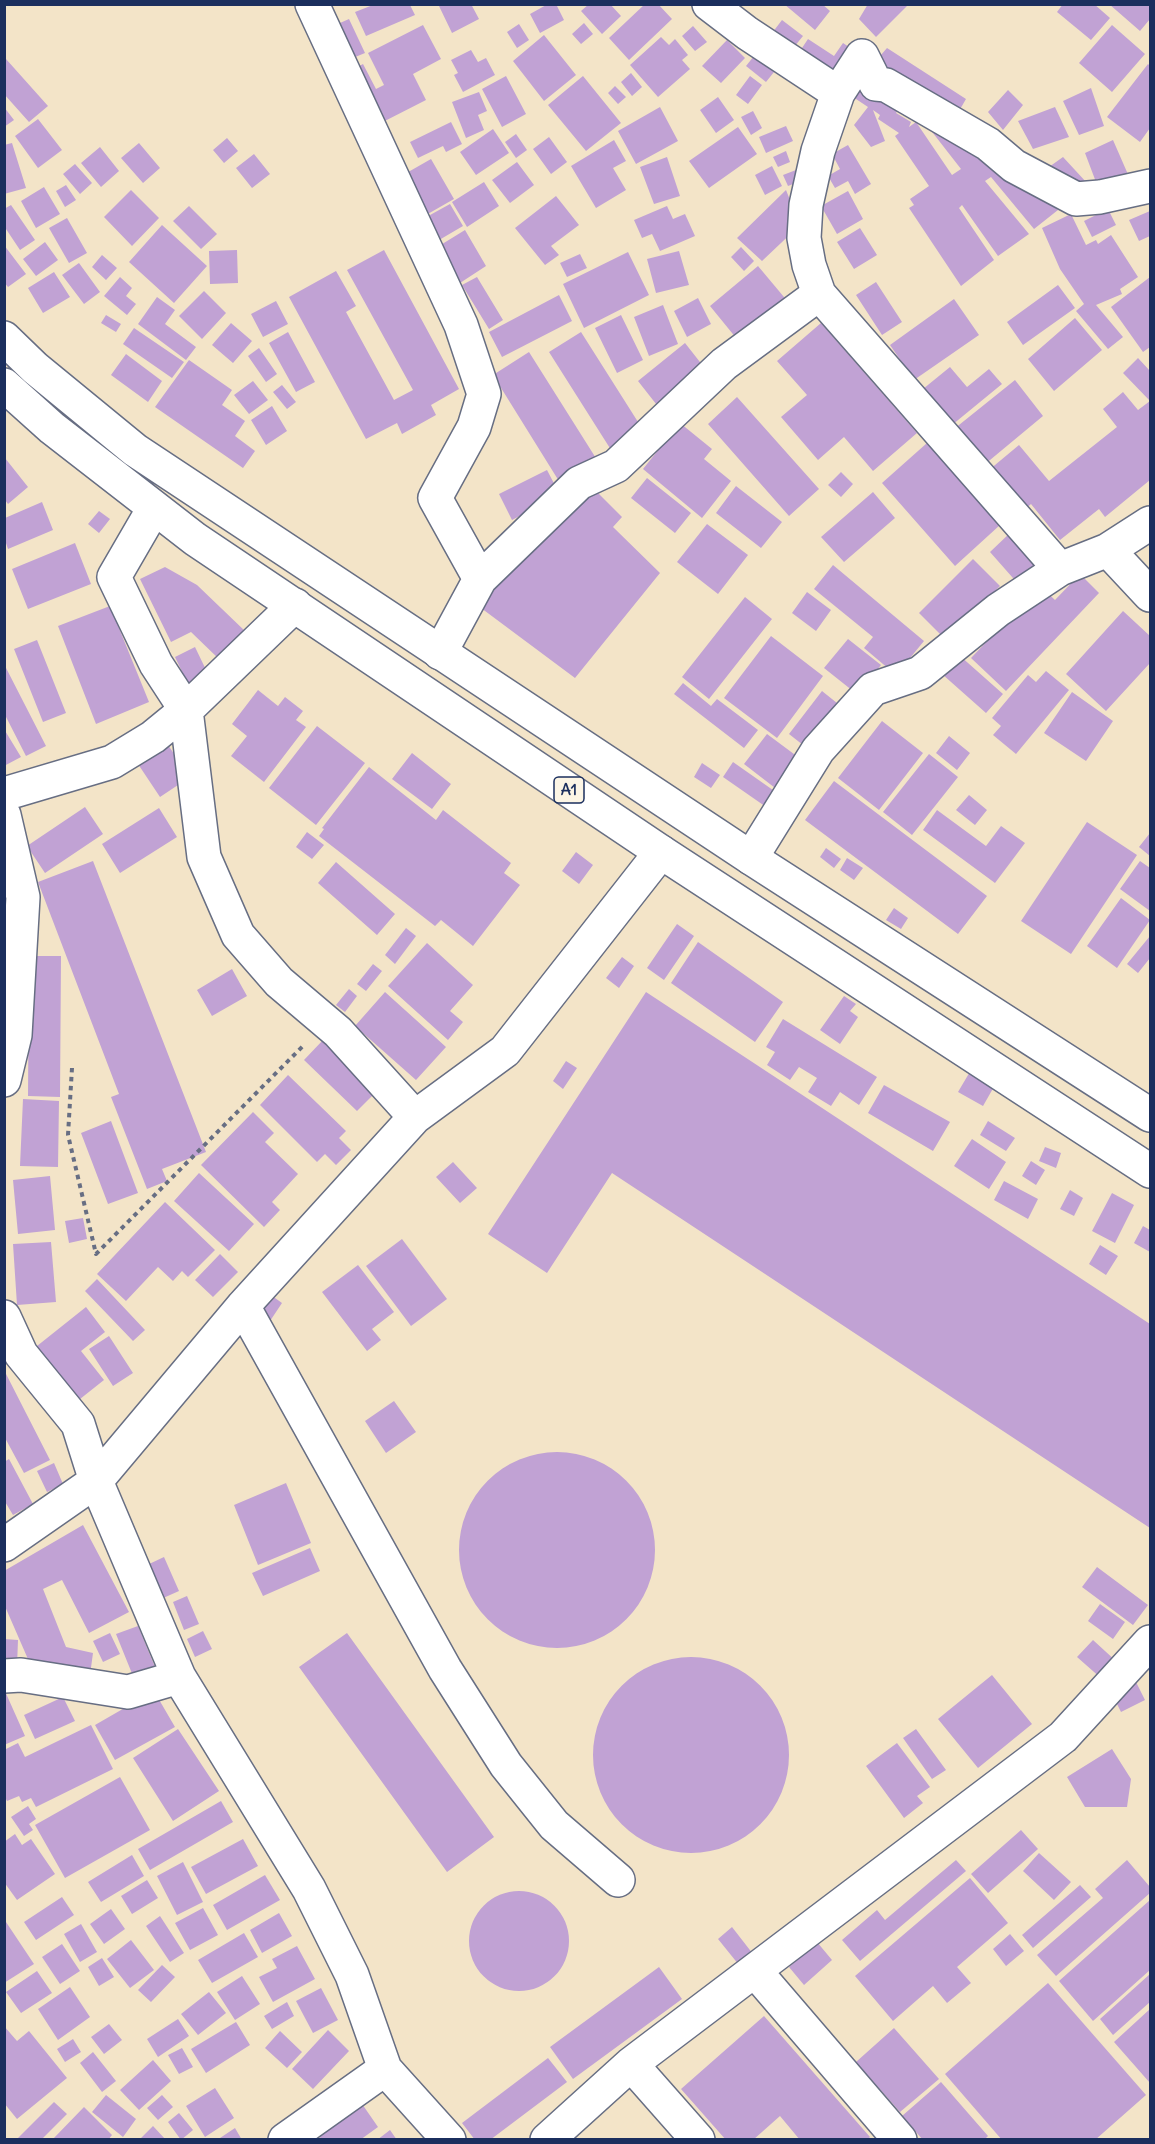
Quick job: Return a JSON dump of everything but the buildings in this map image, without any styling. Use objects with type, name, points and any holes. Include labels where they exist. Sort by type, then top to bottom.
[{"type":"main road","points":[[312,4],[461,325],[484,394],[474,427],[435,498],[480,579]]},
{"type":"main road","points":[[710,4],[755,39],[838,93]]},
{"type":"main road","points":[[1060,569],[819,294],[808,265],[804,238],[806,205],[818,151],[838,93],[862,56],[876,84],[886,85],[988,144],[1014,166],[1076,199],[1100,197],[1150,186]]},
{"type":"main road","points":[[440,652],[480,579],[579,483],[616,466],[724,364],[819,294]]},
{"type":"main road","name":"A1","points":[[4,338],[35,368],[135,450],[751,858],[1150,1115]]},
{"type":"main road","name":"A1","points":[[4,385],[52,428],[195,540],[296,605],[661,852],[1150,1171]]},
{"type":"main road","points":[[154,508],[114,578],[156,664],[186,710],[204,857],[238,935],[279,982],[327,1023],[415,1117]]},
{"type":"main road","points":[[751,858],[818,750],[873,689],[920,673],[998,610],[1060,569],[1108,550],[1150,523]]},
{"type":"main road","points":[[1108,550],[1150,595]]},
{"type":"main road","points":[[4,794],[112,762],[153,737],[186,710],[296,605]]},
{"type":"main road","points":[[4,815],[23,897],[15,1035],[4,1080]]},
{"type":"main road","points":[[4,1545],[96,1481],[243,1306],[415,1117],[505,1051],[661,852]]},
{"type":"main road","points":[[243,1306],[445,1669],[506,1765],[554,1825],[618,1880]]},
{"type":"main road","points":[[4,1317],[21,1354],[78,1424],[96,1481],[179,1677],[309,1889],[352,1975],[385,2068],[449,2139]]},
{"type":"main road","points":[[547,2139],[631,2064],[1063,1737],[1150,1642]]},
{"type":"main road","points":[[4,1676],[21,1675],[128,1692],[179,1677]]},
{"type":"main road","points":[[755,1971],[900,2139]]},
{"type":"main road","points":[[631,2064],[698,2139]]},
{"type":"main road","points":[[285,2139],[385,2068]]},
{"type":"path","points":[[72,1068],[68,1135],[96,1254],[327,1023]]}]
